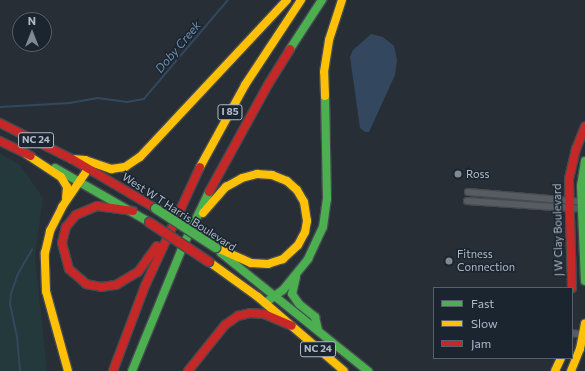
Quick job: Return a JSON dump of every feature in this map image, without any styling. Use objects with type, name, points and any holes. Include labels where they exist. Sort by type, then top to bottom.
[{"type":"main road","points":[[72,159],[85,160],[99,167],[111,169],[124,167],[140,157],[287,0]]},
{"type":"main road","name":"I 85","points":[[113,371],[169,229],[229,114],[301,0]]},
{"type":"main road","name":"I 85","points":[[132,371],[193,226],[245,123],[322,0]]},
{"type":"main road","points":[[265,303],[277,295],[300,269],[314,248],[326,214],[324,72],[329,40],[342,0]]},
{"type":"main road","name":"West W T Harris Boulevard","points":[[0,123],[72,159],[155,208],[215,248],[277,295],[368,371]]},
{"type":"main road","name":"J W Clay Boulevard","points":[[572,287],[569,204],[573,159],[585,127]]},
{"type":"main road","name":"NC 24","points":[[0,141],[133,211],[208,261],[265,303],[344,371]]},
{"type":"main road","points":[[26,154],[62,177],[67,187],[66,199]]},
{"type":"main road","points":[[585,161],[583,205],[585,281]]},
{"type":"main road","points":[[68,371],[46,291],[44,263],[50,230],[66,199],[88,169]]},
{"type":"main road","points":[[193,226],[226,187],[249,176],[264,174],[279,177],[292,185],[301,196],[307,214],[305,232],[298,246],[283,259],[268,264],[251,263],[215,248]]},
{"type":"main road","points":[[133,211],[97,206],[83,210],[71,221],[64,235],[62,251],[69,269],[78,280],[101,287],[124,282],[142,267],[169,229]]},
{"type":"main road","points":[[300,269],[293,284],[292,294],[299,304],[315,317],[318,330]]},
{"type":"main road","points":[[188,371],[225,325],[238,316],[250,313],[264,314],[292,326]]},
{"type":"main road","points":[[571,371],[584,335],[585,323]]},
{"type":"main road","points":[[555,371],[561,359]]},
{"type":"street","points":[[468,192],[569,204]]},
{"type":"street","points":[[467,201],[583,205]]},
{"type":"street","points":[[573,334],[584,335]]},
{"type":"green space","points":[[0,153],[20,165],[43,198],[35,256],[47,371],[0,371]]},
{"type":"water","points":[[371,34],[383,37],[394,46],[397,60],[395,75],[369,132],[365,132],[360,128],[350,57],[353,50]]},
{"type":"waterway","name":"Doby Creek","points":[[0,107],[70,103],[98,98],[127,102],[144,99],[228,0]]},
{"type":"waterway","name":"Doby Creek","points":[[20,371],[17,337],[10,305],[11,294],[18,274],[32,250]]},
{"type":"traffic: fast","points":[[290,49],[322,0]]},
{"type":"traffic: fast","points":[[265,303],[283,290],[308,259],[323,227],[327,199],[325,96]]},
{"type":"traffic: fast","points":[[585,161],[581,186],[585,281]]},
{"type":"traffic: fast","points":[[55,168],[149,222]]},
{"type":"traffic: fast","points":[[132,371],[183,246],[209,192]]},
{"type":"traffic: fast","points":[[155,208],[215,247]]},
{"type":"traffic: fast","points":[[221,253],[368,371]]},
{"type":"traffic: fast","points":[[296,277],[292,294],[299,304],[315,317],[318,330]]},
{"type":"traffic: slow","points":[[72,159],[85,160],[111,169],[125,167],[140,157],[287,0]]},
{"type":"traffic: slow","points":[[200,167],[245,85],[301,0]]},
{"type":"traffic: slow","points":[[325,96],[324,72],[329,40],[342,0]]},
{"type":"traffic: slow","points":[[26,154],[61,177],[67,187],[66,198]]},
{"type":"traffic: slow","points":[[68,371],[46,291],[45,253],[50,231],[62,207],[88,169]]},
{"type":"traffic: slow","points":[[203,213],[226,187],[242,178],[257,174],[272,175],[287,181],[297,190],[304,202],[307,221],[305,232],[298,245],[283,259],[268,264],[251,263],[215,247]]},
{"type":"traffic: slow","points":[[208,261],[258,297],[344,371]]},
{"type":"traffic: slow","points":[[571,371],[580,349],[585,323]]},
{"type":"traffic: slow","points":[[555,371],[561,359]]},
{"type":"traffic: jam","points":[[209,192],[269,83],[290,49]]},
{"type":"traffic: jam","points":[[0,123],[72,159],[155,208]]},
{"type":"traffic: jam","points":[[572,287],[569,179],[576,149],[585,127]]},
{"type":"traffic: jam","points":[[0,141],[31,156]]},
{"type":"traffic: jam","points":[[113,371],[145,286],[200,167]]},
{"type":"traffic: jam","points":[[133,211],[97,206],[76,215],[66,227],[62,243],[69,269],[86,284],[101,287],[116,285],[138,272],[157,246]]},
{"type":"traffic: jam","points":[[149,222],[208,261]]},
{"type":"traffic: jam","points":[[188,371],[225,325],[238,316],[250,313],[264,314],[292,326]]},
{"type":"place","name":"Ross","points":[[458,174]]},
{"type":"place","name":"Fitness Connection","points":[[449,261]]}]
